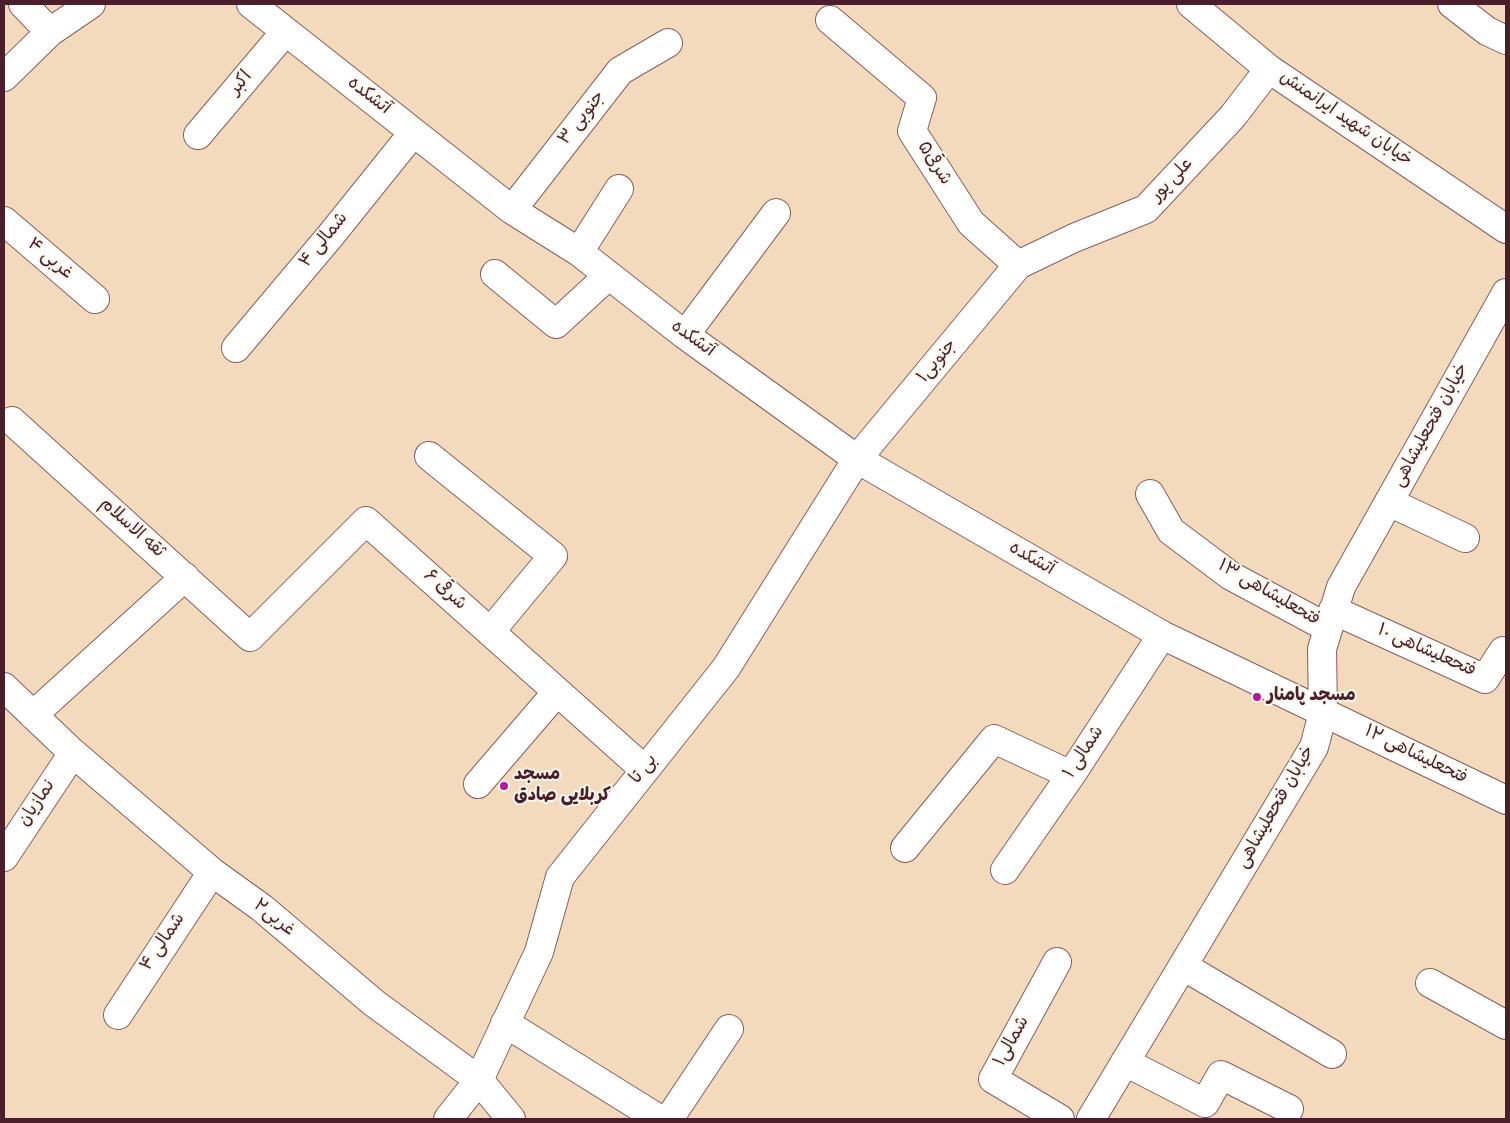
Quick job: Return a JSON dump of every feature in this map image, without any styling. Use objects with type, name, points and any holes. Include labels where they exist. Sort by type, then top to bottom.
[{"type":"street","points":[[23,4],[50,32]]},
{"type":"street","points":[[4,77],[50,32],[92,4]]},
{"type":"street","name":"آتشکده","points":[[251,4],[512,210],[578,252],[684,335],[858,459],[1162,635],[1323,712]]},
{"type":"street","name":"خیابان شهید ایرانمنش","points":[[1191,4],[1270,69],[1506,229]]},
{"type":"street","points":[[1452,4],[1487,31],[1506,40]]},
{"type":"street","name":"شرقی۵","points":[[830,20],[922,98],[912,131],[970,222],[1018,264]]},
{"type":"street","name":"اکبر","points":[[198,135],[285,32]]},
{"type":"street","name":"۳ جنوبی","points":[[512,210],[620,71],[668,43]]},
{"type":"street","name":"علی پور","points":[[1018,264],[1074,238],[1146,209],[1233,116],[1270,69]]},
{"type":"street","name":"۴ شمالی","points":[[236,348],[331,235],[413,133]]},
{"type":"street","points":[[578,252],[619,189]]},
{"type":"street","points":[[684,335],[776,213]]},
{"type":"street","name":"۴ غربی","points":[[4,222],[95,299]]},
{"type":"street","name":"جنوبی۱","points":[[858,459],[1018,264]]},
{"type":"street","points":[[495,274],[556,324],[608,276]]},
{"type":"street","name":"خیابان فتحعلیشاهی","points":[[1091,1119],[1314,747],[1323,712],[1322,649],[1341,587],[1506,293]]},
{"type":"street","name":"ثقه الاسلام","points":[[12,421],[250,637]]},
{"type":"street","points":[[429,456],[553,556],[490,632]]},
{"type":"street","name":"بی تا","points":[[448,1119],[479,1080],[539,952],[560,877],[726,668],[858,459]]},
{"type":"street","name":"فتحعلیشاهی ۱۳","points":[[1150,494],[1171,531],[1231,576],[1331,619]]},
{"type":"street","points":[[1389,502],[1465,538]]},
{"type":"street","name":"۶ شرقی","points":[[250,637],[366,521],[645,770]]},
{"type":"street","points":[[33,715],[185,577]]},
{"type":"street","name":"فتحعلیشاهی ۱۰","points":[[1331,619],[1486,679],[1503,651],[1506,652]]},
{"type":"street","name":"۱ شمالی","points":[[1005,870],[1071,775],[1162,635]]},
{"type":"street","name":"غربی۲","points":[[4,688],[72,753],[212,872],[262,908],[374,1003],[479,1080],[511,1119]]},
{"type":"street","points":[[478,784],[557,692]]},
{"type":"street","name":"فتحعلیشاهی ۱۲","points":[[1323,712],[1506,800]]},
{"type":"street","points":[[906,848],[994,739],[1071,775]]},
{"type":"street","name":"نمازیان","points":[[4,857],[72,753]]},
{"type":"street","name":"۴ شمالی","points":[[118,1015],[212,872]]},
{"type":"street","name":"شمالی۱","points":[[1057,962],[993,1079],[1060,1119]]},
{"type":"street","points":[[1183,966],[1332,1054]]},
{"type":"street","points":[[1430,983],[1506,1025]]},
{"type":"street","points":[[506,1023],[659,1119]]},
{"type":"street","points":[[669,1119],[729,1029]]},
{"type":"street","points":[[1126,1062],[1205,1104],[1221,1074],[1289,1109]]},
{"type":"place","name":"مسجد پامنار","points":[[1257,697]]},
{"type":"place","name":"مسجد کربلایی صادق","points":[[504,786]]}]
